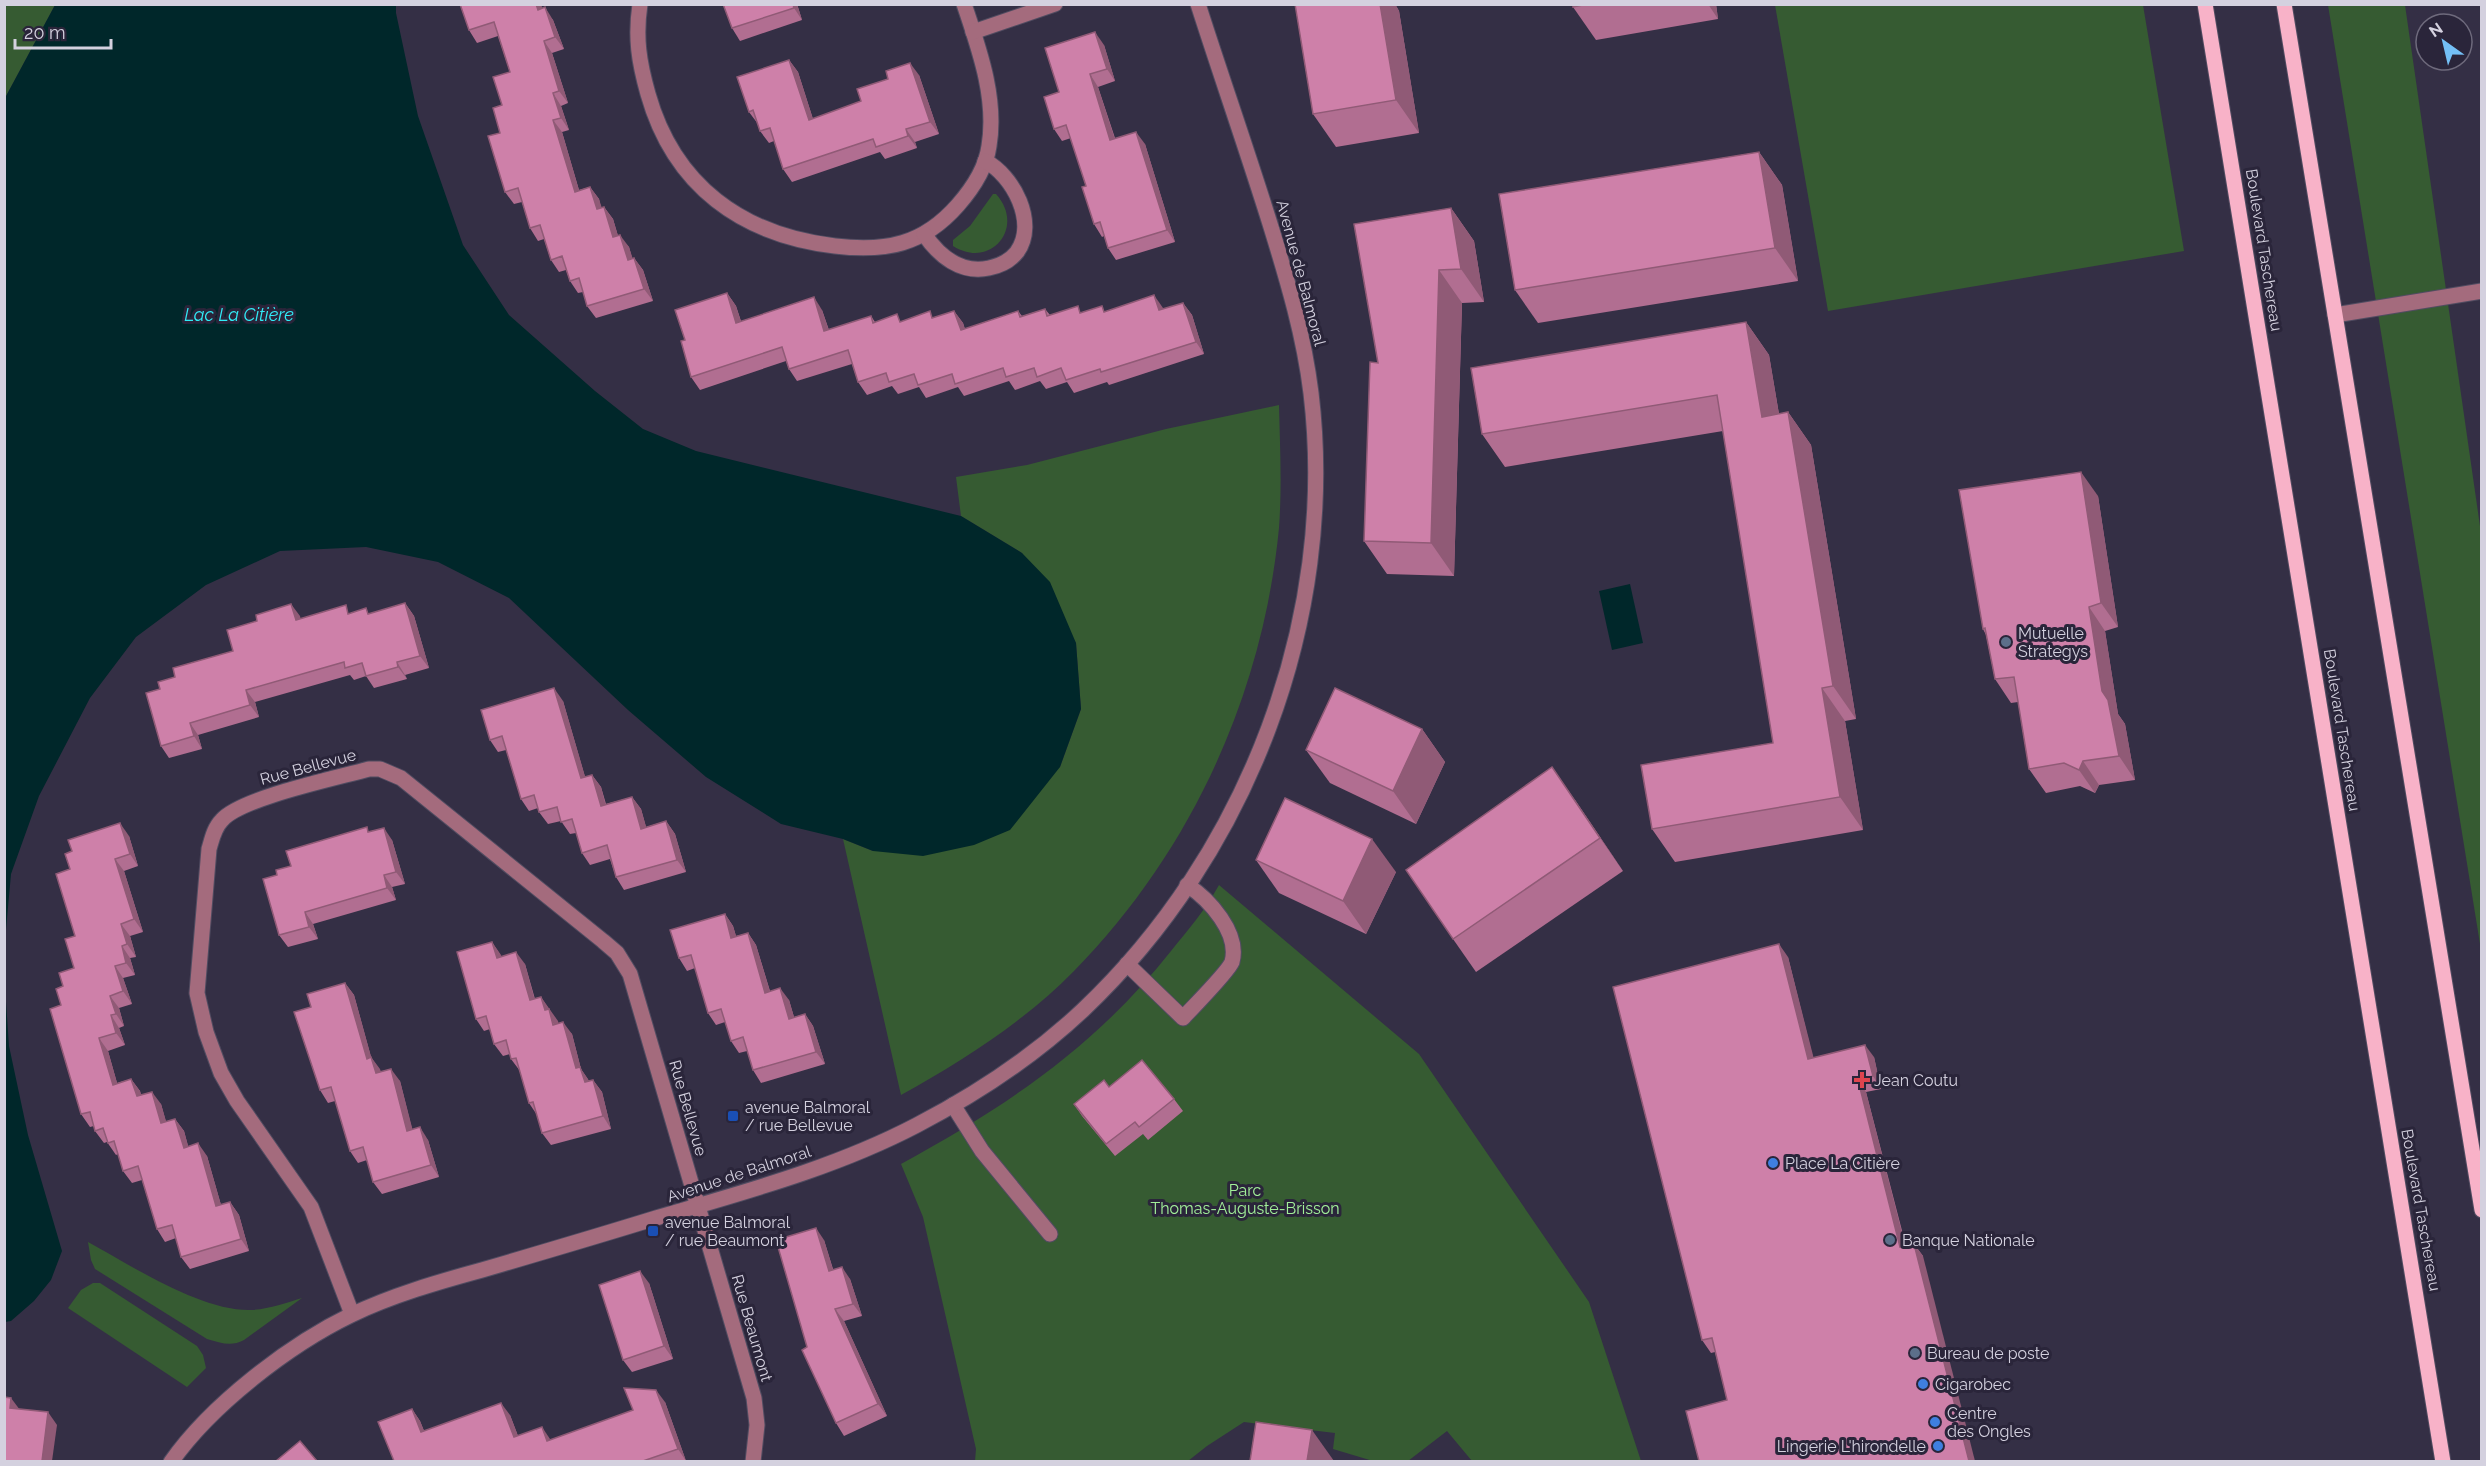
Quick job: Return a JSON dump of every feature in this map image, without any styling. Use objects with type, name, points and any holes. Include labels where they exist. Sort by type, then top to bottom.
[{"type":"main road","name":"Boulevard Taschereau","points":[[2205,4],[2443,1461]]},
{"type":"main road","points":[[2284,4],[2481,1210]]},
{"type":"street","points":[[640,4],[637,42],[640,67],[652,110],[671,148],[689,175],[710,197],[738,216],[770,232],[825,245],[858,248],[890,247],[924,234],[950,214],[968,193],[985,161],[991,124],[988,96],[984,67],[964,4]]},
{"type":"street","points":[[973,32],[1055,4]]},
{"type":"street","name":"Avenue de Balmoral","points":[[171,1461],[207,1420],[246,1385],[311,1337],[352,1314],[440,1282],[698,1206],[839,1160],[892,1138],[953,1105],[999,1075],[1079,1014],[1128,964],[1187,885],[1211,848],[1246,781],[1282,693],[1296,640],[1308,576],[1315,465],[1311,396],[1297,317],[1265,207],[1198,4]]},
{"type":"street","points":[[924,234],[939,253],[952,262],[971,270],[995,267],[1007,261],[1017,252],[1023,238],[1024,225],[1017,197],[1001,172],[985,161]]},
{"type":"street","points":[[2335,315],[2481,291]]},
{"type":"street","name":"Rue Bellevue","points":[[352,1314],[311,1207],[259,1133],[221,1073],[199,1009],[197,983],[209,849],[214,831],[221,820],[230,812],[251,802],[369,769],[390,772],[414,788],[616,953],[630,974],[698,1206]]},
{"type":"street","points":[[1128,964],[1184,1018],[1232,964],[1233,951],[1222,919],[1200,893],[1187,885]]},
{"type":"street","points":[[953,1105],[982,1151],[1050,1234]]},
{"type":"street","name":"Rue Beaumont","points":[[698,1206],[754,1398],[757,1425],[753,1461]]},
{"type":"green space","points":[[5,5],[55,5],[5,98]]},
{"type":"green space","points":[[1775,5],[2143,5],[2184,251],[1828,311]]},
{"type":"green space","points":[[2328,5],[2405,5],[2481,533],[2481,950]]},
{"type":"green space","points":[[993,194],[996,194],[1004,207],[1007,219],[1006,231],[1000,241],[991,249],[980,253],[967,252],[953,246],[953,240],[970,226]]},
{"type":"green space","points":[[1279,405],[1279,528],[1270,590],[1257,651],[1238,710],[1214,767],[1186,822],[1153,875],[1116,925],[1055,990],[992,1039],[901,1095],[843,839],[873,851],[1060,767],[1081,709],[1076,643],[1022,553],[961,516],[956,477],[1027,465],[1166,429]]},
{"type":"green space","name":"Parc Thomas-Auguste-Brisson","points":[[1219,885],[1419,1054],[1589,1302],[1641,1461],[1472,1461],[1447,1431],[1408,1461],[1373,1461],[1333,1449],[1335,1433],[1244,1422],[1188,1461],[975,1461],[976,1449],[923,1217],[901,1164],[977,1120],[1013,1096],[1047,1072],[1112,1017],[1171,951]]},
{"type":"green space","points":[[88,1242],[146,1275],[211,1304],[232,1309],[252,1310],[302,1298],[244,1340],[230,1344],[217,1342],[207,1339],[95,1269]]},
{"type":"green space","points":[[93,1283],[100,1283],[197,1346],[203,1355],[206,1368],[187,1387],[68,1308],[81,1290]]},
{"type":"water","name":"Lac La Citière","points":[[55,5],[396,5],[418,116],[463,245],[509,315],[595,391],[643,429],[696,451],[961,516],[1022,553],[1050,582],[1076,643],[1081,709],[1060,767],[1010,830],[974,845],[923,856],[873,851],[843,839],[781,824],[706,777],[628,710],[509,598],[438,562],[366,547],[280,551],[206,585],[136,637],[90,698],[39,796],[11,874],[5,941],[5,98]]},
{"type":"water","points":[[1630,584],[1643,643],[1612,650],[1599,591]]},
{"type":"water","points":[[4,972],[9,1046],[28,1135],[62,1251],[51,1280],[34,1301],[11,1321],[5,1322]]},
{"type":"building","points":[[460,4],[536,4],[538,10],[545,7],[555,37],[544,41],[559,91],[553,93],[561,118],[553,120],[575,192],[590,187],[597,209],[604,207],[613,237],[620,235],[628,260],[634,258],[644,289],[587,306],[579,278],[570,281],[562,256],[551,260],[540,225],[530,228],[518,188],[505,192],[488,136],[500,133],[493,108],[502,105],[493,77],[510,72],[494,22],[469,30]]},
{"type":"building","points":[[723,4],[793,4],[794,8],[732,28]]},
{"type":"building","points":[[1295,4],[1380,4],[1396,100],[1313,114]]},
{"type":"building","points":[[1095,32],[1107,69],[1090,74],[1110,140],[1136,132],[1167,230],[1108,248],[1100,222],[1094,224],[1082,187],[1086,186],[1066,125],[1054,129],[1044,97],[1059,92],[1045,48]]},
{"type":"building","points":[[789,60],[809,120],[861,101],[857,89],[888,79],[886,71],[910,63],[930,122],[906,129],[908,136],[876,147],[873,139],[783,169],[770,128],[760,131],[753,110],[749,112],[737,77]]},
{"type":"building","points":[[1759,152],[1775,248],[1515,290],[1499,194]]},
{"type":"building","points":[[1451,208],[1461,269],[1439,270],[1431,543],[1364,541],[1370,362],[1378,363],[1354,224]]},
{"type":"building","points":[[727,293],[736,323],[814,297],[824,331],[871,316],[873,323],[897,314],[900,322],[930,311],[932,318],[954,311],[961,330],[1018,311],[1020,317],[1045,309],[1047,316],[1078,306],[1080,313],[1102,306],[1104,312],[1154,295],[1159,310],[1183,303],[1196,342],[1101,372],[1100,369],[1066,380],[1061,368],[1037,377],[1034,368],[1006,377],[1003,368],[955,384],[952,374],[918,385],[914,374],[889,382],[886,373],[858,382],[848,350],[789,369],[782,347],[691,377],[681,341],[685,340],[675,310]]},
{"type":"building","points":[[1746,322],[1762,417],[1788,412],[1833,686],[1822,688],[1840,797],[1652,829],[1641,765],[1773,743],[1717,395],[1482,434],[1471,368]]},
{"type":"building","points":[[2081,472],[2101,603],[2089,607],[2102,691],[2108,700],[2119,756],[2083,761],[2079,770],[2064,763],[2029,769],[2014,677],[1995,679],[1985,628],[1983,629],[1959,490]]},
{"type":"building","points":[[405,603],[420,656],[397,662],[398,667],[366,676],[362,663],[345,668],[344,662],[246,690],[250,705],[190,723],[194,736],[161,746],[146,693],[160,689],[158,682],[175,677],[173,668],[233,651],[227,630],[257,621],[256,615],[291,604],[296,620],[346,605],[348,614],[366,608],[368,614]]},
{"type":"building","points":[[554,688],[581,778],[592,775],[601,806],[632,797],[641,829],[666,821],[677,860],[616,877],[607,845],[582,853],[572,819],[561,822],[557,807],[539,812],[534,795],[521,799],[502,736],[490,740],[481,710]]},
{"type":"building","points":[[1335,688],[1422,729],[1393,791],[1306,750]]},
{"type":"building","points":[[1552,767],[1600,838],[1453,939],[1406,870]]},
{"type":"building","points":[[1285,798],[1372,839],[1343,901],[1256,860]]},
{"type":"building","points":[[120,823],[130,854],[115,859],[134,919],[121,924],[127,944],[122,946],[126,963],[115,966],[123,991],[110,996],[116,1014],[111,1015],[116,1033],[99,1038],[113,1085],[131,1079],[137,1096],[152,1092],[161,1123],[175,1119],[184,1148],[198,1143],[216,1206],[230,1202],[241,1239],[181,1257],[172,1225],[157,1229],[138,1166],[123,1171],[114,1141],[108,1143],[103,1128],[95,1131],[90,1112],[81,1114],[50,1009],[61,1005],[56,989],[63,986],[59,973],[74,968],[65,939],[75,936],[56,874],[70,869],[65,854],[72,851],[68,840]]},
{"type":"building","points":[[367,827],[368,832],[384,828],[396,872],[384,875],[387,888],[305,912],[309,927],[279,935],[263,879],[277,875],[276,870],[291,866],[286,851]]},
{"type":"building","points":[[725,914],[731,938],[748,933],[765,993],[780,988],[789,1019],[805,1014],[816,1052],[753,1070],[743,1037],[731,1041],[721,1009],[708,1013],[691,955],[679,958],[670,930]]},
{"type":"building","points":[[492,942],[497,958],[516,952],[530,1000],[541,997],[545,1010],[549,1009],[553,1025],[563,1022],[576,1068],[580,1067],[585,1082],[593,1080],[603,1116],[542,1133],[533,1102],[529,1103],[516,1058],[511,1059],[506,1040],[494,1044],[486,1016],[476,1019],[457,952]]},
{"type":"building","name":"Place La Citière","points":[[1779,944],[1808,1059],[1865,1045],[1873,1076],[1858,1080],[1900,1247],[1914,1244],[1969,1461],[1699,1461],[1686,1411],[1727,1400],[1712,1338],[1702,1340],[1613,987]]},
{"type":"building","points":[[345,983],[367,1059],[371,1057],[376,1073],[391,1069],[407,1131],[420,1127],[431,1165],[373,1182],[363,1147],[350,1151],[331,1087],[320,1090],[294,1012],[311,1007],[307,994]]},
{"type":"building","points":[[1142,1060],[1174,1099],[1139,1127],[1135,1122],[1106,1144],[1074,1104],[1104,1080],[1109,1087]]},
{"type":"building","points":[[816,1228],[829,1271],[842,1267],[853,1304],[835,1309],[878,1404],[836,1423],[802,1350],[807,1347],[776,1240]]},
{"type":"building","points":[[640,1271],[664,1346],[623,1360],[599,1285]]},
{"type":"building","points":[[624,1388],[656,1390],[678,1449],[643,1461],[394,1461],[378,1422],[412,1409],[421,1432],[501,1403],[514,1437],[542,1427],[547,1441],[633,1410]]},
{"type":"building","points":[[4,1397],[11,1398],[10,1408],[48,1412],[42,1461],[4,1461]]},
{"type":"building","points":[[1256,1422],[1312,1430],[1307,1461],[1250,1461]]},
{"type":"building","points":[[300,1441],[317,1461],[276,1461]]},
{"type":"place","name":"Mutuelle Strategys","points":[[2006,642]]},
{"type":"place","name":"Jean Coutu","points":[[1862,1080]]},
{"type":"place","name":"avenue Balmoral / rue Bellevue","points":[[733,1116]]},
{"type":"place","name":"Place La Citière","points":[[1773,1163]]},
{"type":"place","name":"avenue Balmoral / rue Beaumont","points":[[653,1231]]},
{"type":"place","name":"Banque Nationale","points":[[1890,1240]]},
{"type":"place","name":"Bureau de poste","points":[[1915,1353]]},
{"type":"place","name":"Cigarobec","points":[[1923,1384]]},
{"type":"place","name":"Centre des Ongles","points":[[1935,1422]]},
{"type":"place","name":"Lingerie L'hirondelle","points":[[1938,1446]]}]
